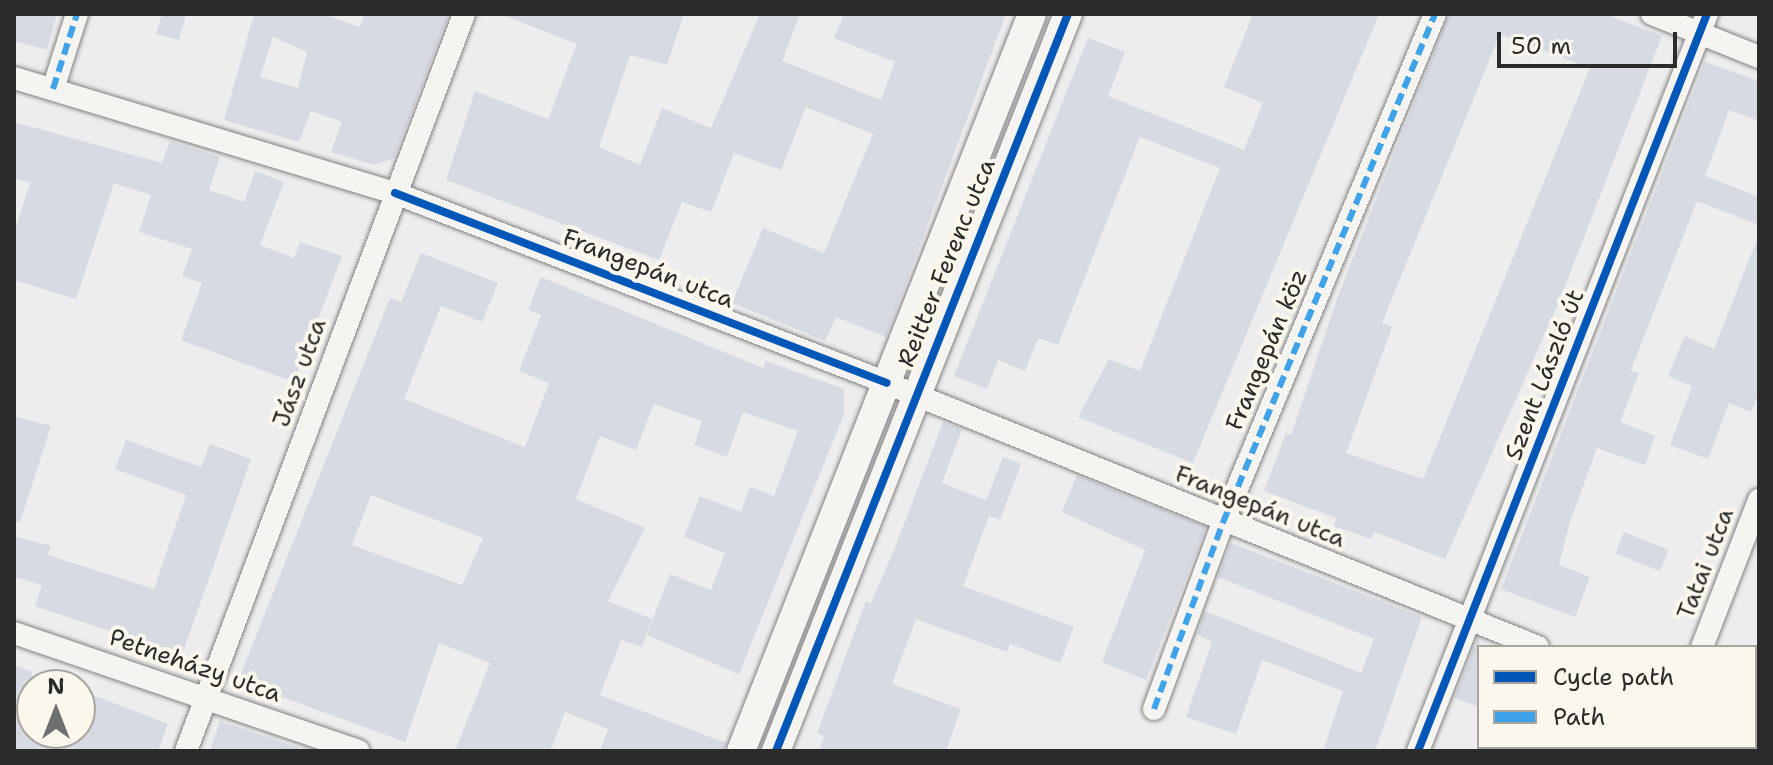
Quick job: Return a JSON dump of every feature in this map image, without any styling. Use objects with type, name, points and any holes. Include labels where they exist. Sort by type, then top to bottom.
[{"type":"street","points":[[53,89],[77,14]]},
{"type":"street","name":"Jász utca","points":[[186,751],[464,14]]},
{"type":"street","name":"Reitter Ferenc utca","points":[[741,751],[1032,14]]},
{"type":"street","name":"Reitter Ferenc utca","points":[[776,751],[1068,14]]},
{"type":"street","name":"Frangepán köz","points":[[1154,709],[1224,520],[1435,14]]},
{"type":"street","points":[[1652,14],[1704,23],[1759,57]]},
{"type":"street","name":"Szent László út","points":[[1418,751],[1704,23]]},
{"type":"street","name":"Frangepán utca","points":[[14,78],[395,193],[887,383],[1533,645]]},
{"type":"street","points":[[985,135],[1015,147]]},
{"type":"street","name":"Tatai utca","points":[[1703,645],[1759,500]]},
{"type":"street","name":"Petneházy utca","points":[[14,633],[207,695],[358,751]]},
{"type":"building","points":[[14,14],[57,14],[47,50],[14,41]]},
{"type":"building","points":[[162,14],[186,14],[179,40],[156,34]]},
{"type":"building","points":[[254,14],[323,14],[360,27],[365,14],[449,14],[394,158],[374,165],[331,152],[342,122],[311,111],[299,142],[224,120]],"holes":[[[273,37],[307,52],[298,88],[260,77]]]},
{"type":"building","points":[[500,14],[684,14],[667,65],[630,55],[599,147],[640,165],[662,108],[711,128],[760,14],[800,14],[782,61],[881,100],[895,62],[834,38],[844,14],[1006,14],[886,337],[836,317],[825,341],[732,303],[763,228],[824,253],[873,134],[806,107],[781,170],[734,153],[711,212],[682,202],[659,260],[446,180],[475,91],[548,119],[577,44]]},
{"type":"building","points":[[1253,14],[1379,14],[1193,463],[1078,417],[1109,359],[1140,371],[1220,168],[1140,137],[1058,345],[1038,338],[1025,371],[998,360],[987,389],[954,376],[1088,38],[1125,52],[1108,96],[1244,150],[1263,103],[1224,87]]},
{"type":"building","points":[[1449,14],[1605,14],[1662,36],[1558,304],[1445,559],[1374,532],[1371,539],[1334,526],[1336,518],[1264,491],[1286,433],[1291,435],[1338,296]],"holes":[[[1500,34],[1590,68],[1423,479],[1346,453],[1392,327],[1382,323]]]},
{"type":"building","points":[[1705,62],[1759,81],[1759,121],[1729,110],[1705,176],[1759,197],[1759,225],[1697,201],[1631,370],[1639,373],[1620,422],[1655,436],[1645,465],[1597,448],[1569,525],[1559,565],[1590,577],[1575,617],[1501,589]]},
{"type":"building","points":[[14,122],[162,163],[170,141],[220,157],[209,190],[244,202],[255,171],[284,182],[260,245],[294,258],[300,242],[342,256],[294,382],[181,340],[202,283],[182,276],[192,249],[139,232],[151,195],[114,183],[76,299],[14,280],[14,233],[30,183],[14,178]]},
{"type":"building","points":[[1759,234],[1759,394],[1751,412],[1729,403],[1708,459],[1670,445],[1692,386],[1668,376],[1685,336],[1714,349]]},
{"type":"building","points":[[421,253],[498,283],[482,322],[441,306],[404,399],[525,447],[549,383],[519,371],[541,315],[528,310],[541,277],[763,368],[766,361],[844,389],[844,414],[739,674],[647,635],[670,574],[711,590],[725,553],[684,537],[700,496],[741,512],[750,487],[774,496],[798,431],[743,412],[727,457],[694,445],[702,421],[654,404],[636,450],[600,436],[576,499],[645,528],[608,601],[652,619],[642,647],[621,640],[600,695],[726,743],[724,751],[600,751],[608,729],[565,712],[550,751],[455,751],[490,663],[439,643],[405,742],[238,681],[390,298],[401,302]],"holes":[[[371,495],[483,538],[462,585],[352,545]]]},
{"type":"building","points":[[14,416],[51,426],[20,522],[14,521]]},
{"type":"building","points":[[943,422],[962,429],[942,483],[986,500],[1003,457],[1021,464],[1000,520],[989,516],[963,586],[1074,627],[1060,663],[1010,644],[1007,652],[916,619],[892,684],[961,709],[946,751],[819,751],[824,736],[817,733],[866,601],[871,603],[896,545]]},
{"type":"building","points":[[126,440],[201,467],[210,444],[251,459],[182,655],[35,606],[42,585],[14,577],[14,536],[51,546],[48,555],[154,589],[186,495],[115,469]]},
{"type":"building","points":[[1077,475],[1206,527],[1146,680],[1102,662],[1145,550],[1062,512]]},
{"type":"building","points":[[1624,532],[1669,550],[1660,571],[1615,553]]},
{"type":"building","points":[[1231,543],[1422,617],[1375,751],[1323,751],[1343,691],[1262,660],[1236,734],[1186,717],[1212,642],[1197,634],[1205,611],[1361,673],[1374,639],[1218,577]]},
{"type":"building","points":[[1478,638],[1479,638],[1477,706],[1454,698]]},
{"type":"building","points":[[14,665],[24,669],[16,669],[16,749],[96,749],[96,696],[168,724],[158,751],[14,751]]},
{"type":"building","points":[[220,721],[299,748],[298,751],[210,751]]},
{"type":"marked path","points":[[53,89],[77,14]]},
{"type":"marked path","points":[[1154,709],[1224,520],[1435,14]]},
{"type":"cycle path","points":[[776,751],[1068,14]]},
{"type":"cycle path","points":[[1418,751],[1707,14]]},
{"type":"cycle path","points":[[395,193],[887,383]]}]
